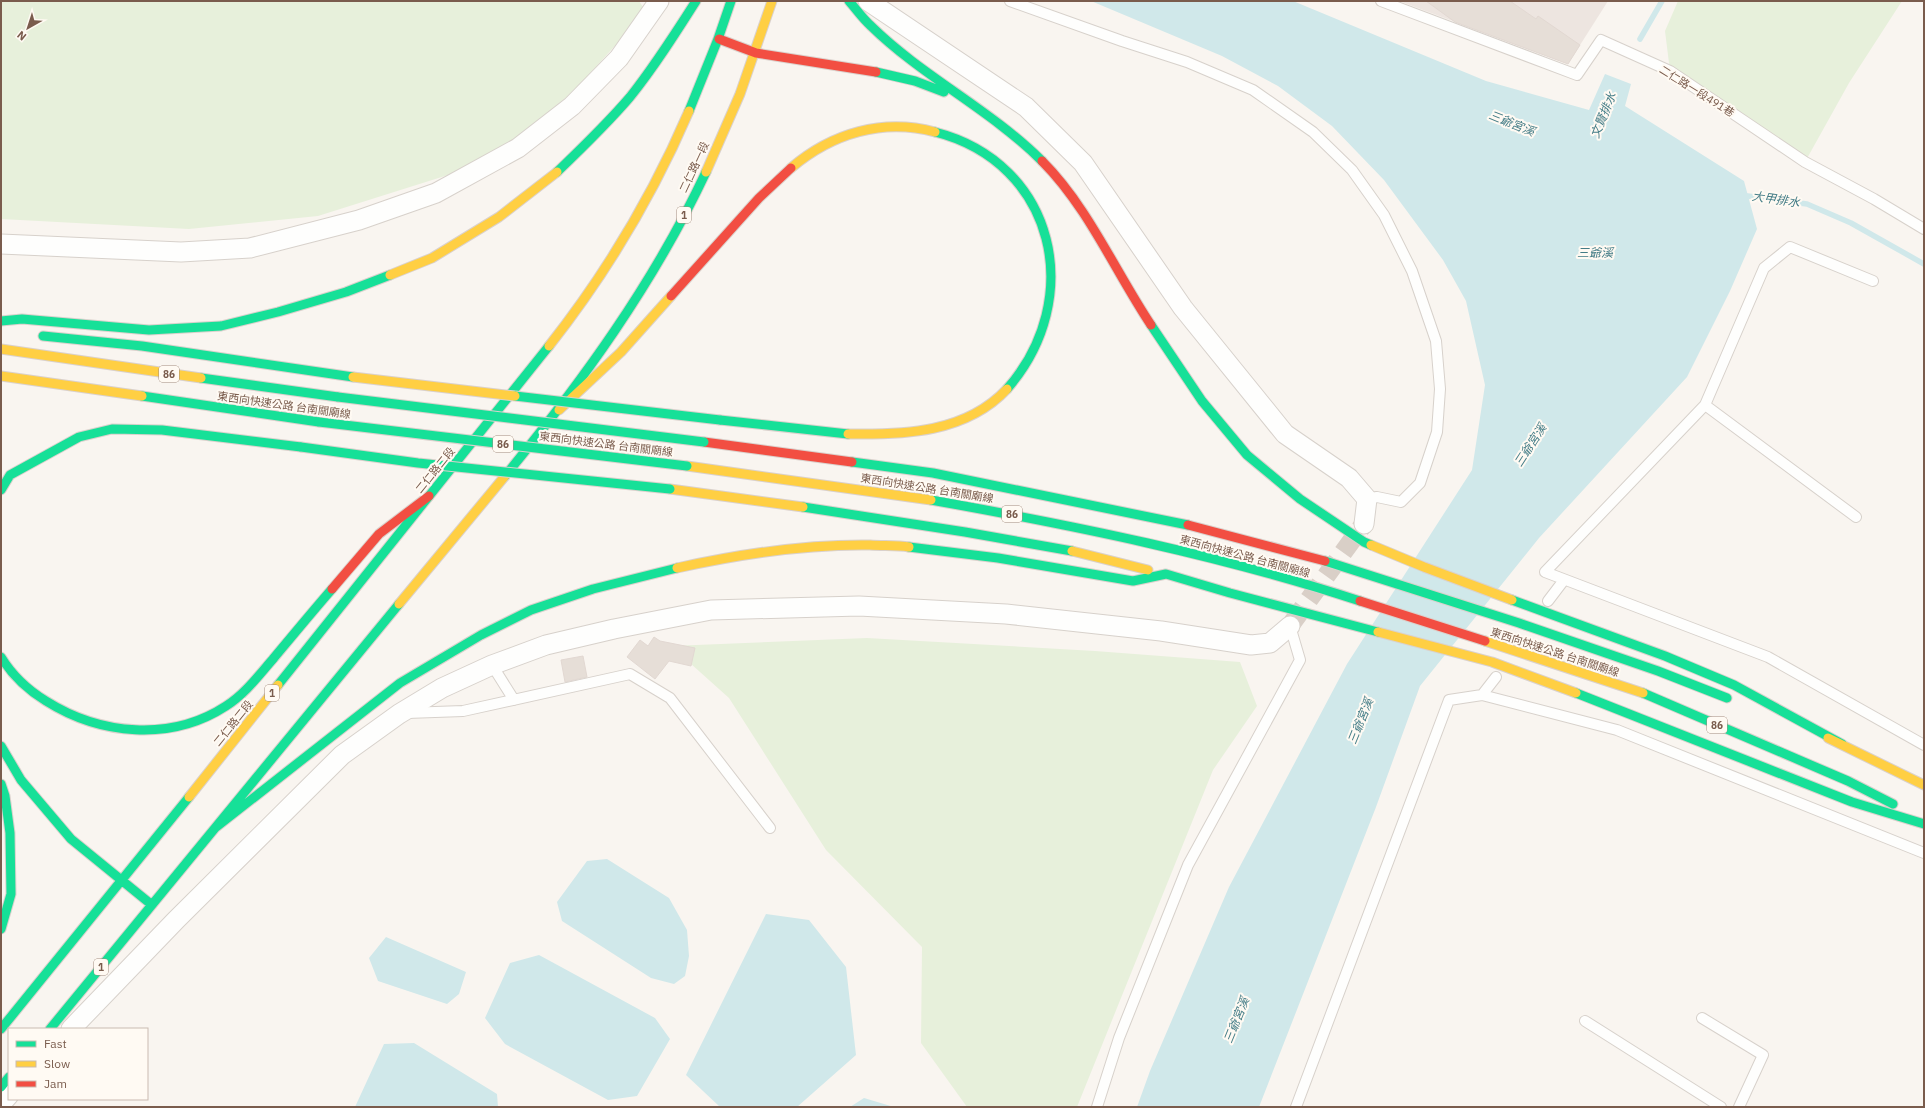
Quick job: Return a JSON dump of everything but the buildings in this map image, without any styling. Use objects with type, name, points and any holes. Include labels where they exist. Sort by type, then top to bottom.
[{"type":"main road","points":[[1,321],[22,319],[149,330],[221,326],[278,312],[346,292],[432,258],[499,217],[546,182],[591,140],[630,97],[671,40],[696,1]]},
{"type":"main road","name":"1","points":[[719,39],[731,1]]},
{"type":"main road","name":"二仁路一段","points":[[559,410],[626,316],[670,243],[712,160],[756,53],[772,1]]},
{"type":"main road","points":[[849,1],[871,26],[903,53],[1019,138],[1053,172],[1096,233],[1131,295],[1202,401],[1247,455],[1300,499],[1424,567],[1665,656],[1734,685],[1842,744],[1924,785]]},
{"type":"main road","points":[[719,39],[756,53],[885,73],[916,81],[976,106]]},
{"type":"main road","name":"二仁路二段","points":[[1,1029],[123,880],[542,355],[589,292],[636,214],[675,140],[719,39]]},
{"type":"main road","points":[[32,335],[142,346],[353,377],[720,420],[832,434],[890,436],[938,428],[972,417],[996,400],[1019,374],[1036,345],[1048,312],[1052,280],[1047,245],[1037,212],[1019,184],[995,161],[972,146],[940,133],[907,126],[874,126],[840,138],[807,155],[778,177],[711,250],[638,335],[559,410]]},
{"type":"main road","name":"東西向快速公路 台南關廟線","points":[[1,349],[338,398],[704,442],[940,474],[1196,527],[1347,567],[1519,623],[1735,701]]},
{"type":"main road","name":"東西向快速公路 台南關廟線","points":[[1,376],[319,422],[687,466],[904,495],[1074,526],[1183,552],[1330,591],[1642,693],[1848,781],[1924,820]]},
{"type":"main road","name":"1","points":[[51,1028],[559,410]]},
{"type":"main road","points":[[1,490],[10,475],[78,437],[112,429],[162,430],[418,463],[670,489],[888,519],[1002,538],[1065,550],[1166,574],[1492,662],[1629,713],[1852,802],[1924,824]]},
{"type":"main road","points":[[1,656],[25,686],[49,704],[78,720],[106,728],[140,731],[171,728],[197,721],[224,708],[247,689],[379,534],[429,496]]},
{"type":"main road","points":[[214,828],[400,683],[481,635],[531,610],[593,589],[717,559],[790,548],[845,545],[904,546],[974,555],[1133,581],[1166,574]]},
{"type":"main road","points":[[1770,715],[1842,744]]},
{"type":"main road","points":[[1,746],[21,780],[71,839],[152,905]]},
{"type":"main road","points":[[1,784],[5,796],[10,833],[11,894],[1,929]]},
{"type":"main road","points":[[1,1086],[8,1078]]},
{"type":"street","points":[[1,244],[181,252],[250,248],[359,220],[436,193],[518,148],[572,106],[619,58],[659,1]]},
{"type":"street","points":[[868,1],[1026,107],[1083,163],[1183,308],[1285,434],[1348,478],[1367,499],[1364,533]]},
{"type":"street","points":[[72,1028],[176,920],[342,755],[399,714],[442,688],[492,666],[546,645],[614,629],[710,610],[859,606],[998,614],[1162,631],[1251,644],[1270,643],[1290,626]]},
{"type":"street","points":[[1,1104],[8,1096]]},
{"type":"lane","points":[[1010,1],[1122,41],[1187,62],[1253,90],[1313,132],[1352,170],[1384,215],[1412,271],[1436,341],[1440,389],[1437,432],[1420,482],[1401,502],[1378,497],[1367,499]]},
{"type":"lane","name":"二仁路一段491巷","points":[[1381,1],[1577,75],[1601,40],[1670,71],[1805,162],[1924,229]]},
{"type":"lane","points":[[1873,281],[1790,247],[1764,268],[1705,405],[1545,572],[1768,657],[1924,745]]},
{"type":"lane","points":[[1705,405],[1856,517]]},
{"type":"lane","points":[[1548,601],[1564,580]]},
{"type":"lane","points":[[1097,1107],[1119,1038],[1188,866],[1300,660],[1290,626]]},
{"type":"lane","points":[[492,666],[514,700]]},
{"type":"lane","points":[[399,714],[463,711],[630,674],[670,698],[770,828]]},
{"type":"lane","points":[[1482,695],[1496,677]]},
{"type":"lane","points":[[1296,1107],[1449,700],[1482,695],[1617,730],[1924,853]]},
{"type":"lane","points":[[1702,1018],[1763,1055],[1739,1107]]},
{"type":"lane","points":[[1585,1022],[1721,1107]]},
{"type":"shaded area","points":[[1399,1],[1608,1],[1568,64]]},
{"type":"green space","points":[[1,1],[639,1],[643,7],[622,38],[573,92],[511,142],[448,175],[318,216],[189,229],[1,219]]},
{"type":"green space","points":[[1678,1],[1902,1],[1849,83],[1805,162],[1670,71],[1665,31]]},
{"type":"green space","points":[[867,638],[1095,651],[1240,662],[1257,706],[1213,770],[1077,1107],[967,1107],[921,1043],[922,947],[826,850],[729,698],[671,646]]},
{"type":"water","name":"三爺溪","points":[[1091,1],[1293,1],[1486,81],[1589,110],[1605,74],[1631,84],[1625,106],[1744,181],[1757,229],[1730,291],[1687,377],[1539,538],[1420,686],[1376,807],[1259,1107],[1137,1107],[1150,1071],[1229,887],[1347,664],[1472,470],[1485,385],[1466,301],[1443,260],[1384,180],[1332,126],[1278,86],[1222,56]]},
{"type":"water","points":[[607,859],[669,898],[687,930],[689,956],[685,976],[674,984],[651,978],[562,921],[557,902],[587,861]]},
{"type":"water","points":[[766,914],[809,920],[846,967],[856,1055],[797,1107],[720,1107],[686,1075]]},
{"type":"water","points":[[386,937],[466,972],[459,994],[447,1004],[378,981],[369,958]]},
{"type":"water","points":[[539,955],[655,1018],[670,1039],[637,1096],[608,1100],[505,1044],[485,1018],[510,963]]},
{"type":"water","points":[[414,1043],[497,1094],[498,1107],[355,1107],[384,1044]]},
{"type":"water","points":[[864,1098],[894,1107],[850,1107]]},
{"type":"waterway","name":"文賢排水","points":[[1640,39],[1662,1]]},
{"type":"waterway","name":"大甲排水","points":[[1740,195],[1807,204],[1851,223],[1924,264]]},
{"type":"tunnel","points":[[1292,623],[1363,525]]},
{"type":"traffic: fast","points":[[557,172],[585,145],[639,86],[696,1]]},
{"type":"traffic: fast","points":[[689,111],[718,39],[731,1]]},
{"type":"traffic: fast","points":[[849,1],[862,17],[891,44],[912,61],[1001,125],[1042,161]]},
{"type":"traffic: fast","points":[[876,72],[915,81],[944,92]]},
{"type":"traffic: fast","points":[[935,132],[976,148],[1008,173],[1032,203],[1046,238],[1051,276],[1046,315],[1032,353],[1007,389]]},
{"type":"traffic: fast","points":[[505,476],[562,404],[615,330],[663,253],[686,213],[706,172]]},
{"type":"traffic: fast","points":[[1,321],[22,319],[149,330],[221,326],[278,312],[346,292],[390,275]]},
{"type":"traffic: fast","points":[[1151,325],[1202,401],[1247,455],[1300,499],[1364,542],[1371,545]]},
{"type":"traffic: fast","points":[[43,336],[142,346],[353,377]]},
{"type":"traffic: fast","points":[[278,685],[549,346]]},
{"type":"traffic: fast","points":[[201,378],[338,397]]},
{"type":"traffic: fast","points":[[142,396],[319,422]]},
{"type":"traffic: fast","points":[[515,396],[720,420]]},
{"type":"traffic: fast","points":[[338,397],[704,442]]},
{"type":"traffic: fast","points":[[720,420],[848,434]]},
{"type":"traffic: fast","points":[[319,422],[687,466]]},
{"type":"traffic: fast","points":[[1,490],[10,475],[79,437],[112,429],[162,430],[301,447]]},
{"type":"traffic: fast","points":[[301,447],[418,463],[670,489]]},
{"type":"traffic: fast","points":[[852,462],[933,473],[1188,525]]},
{"type":"traffic: fast","points":[[931,500],[1040,520],[1147,543],[1254,569],[1360,601]]},
{"type":"traffic: fast","points":[[803,507],[965,532],[1072,551]]},
{"type":"traffic: fast","points":[[909,547],[998,558],[1133,581],[1166,574],[1230,593],[1378,632]]},
{"type":"traffic: fast","points":[[1325,561],[1519,623],[1658,671],[1727,698]]},
{"type":"traffic: fast","points":[[215,828],[400,683],[481,635],[531,610],[593,589],[677,568]]},
{"type":"traffic: fast","points":[[1,657],[15,676],[33,692],[67,712],[89,721],[112,727],[136,730],[159,729],[182,725],[205,718],[226,706],[246,690],[332,589]]},
{"type":"traffic: fast","points":[[1512,600],[1665,656],[1734,685],[1842,744]]},
{"type":"traffic: fast","points":[[51,1028],[399,604]]},
{"type":"traffic: fast","points":[[1576,693],[1852,802],[1924,824]]},
{"type":"traffic: fast","points":[[1643,693],[1848,781],[1893,804]]},
{"type":"traffic: fast","points":[[1,746],[21,780],[71,839],[152,905]]},
{"type":"traffic: fast","points":[[1,784],[5,796],[10,833],[11,894],[1,929]]},
{"type":"traffic: fast","points":[[1,1029],[189,797]]},
{"type":"traffic: fast","points":[[1,1087],[8,1078]]},
{"type":"traffic: slow","points":[[706,172],[740,94],[772,1]]},
{"type":"traffic: slow","points":[[549,346],[570,319],[608,263],[644,204],[689,111]]},
{"type":"traffic: slow","points":[[791,168],[823,146],[859,132],[877,128],[896,127],[916,128],[935,132]]},
{"type":"traffic: slow","points":[[390,275],[432,258],[499,217],[557,172]]},
{"type":"traffic: slow","points":[[559,410],[621,352],[671,296]]},
{"type":"traffic: slow","points":[[1,349],[201,378]]},
{"type":"traffic: slow","points":[[1,376],[142,396]]},
{"type":"traffic: slow","points":[[353,377],[515,396]]},
{"type":"traffic: slow","points":[[848,434],[891,434],[912,432],[953,423],[973,415],[991,404],[1007,389]]},
{"type":"traffic: slow","points":[[687,466],[931,500]]},
{"type":"traffic: slow","points":[[399,604],[505,476]]},
{"type":"traffic: slow","points":[[670,489],[803,507]]},
{"type":"traffic: slow","points":[[677,568],[725,558],[797,548],[846,545],[909,547]]},
{"type":"traffic: slow","points":[[1371,545],[1424,567],[1512,600]]},
{"type":"traffic: slow","points":[[1072,551],[1148,570]]},
{"type":"traffic: slow","points":[[1378,632],[1492,662],[1576,693]]},
{"type":"traffic: slow","points":[[1485,641],[1643,693]]},
{"type":"traffic: slow","points":[[189,797],[278,685]]},
{"type":"traffic: slow","points":[[1828,738],[1924,785]]},
{"type":"traffic: jam","points":[[719,39],[756,53],[876,72]]},
{"type":"traffic: jam","points":[[1042,161],[1073,198],[1087,219],[1151,325]]},
{"type":"traffic: jam","points":[[671,296],[759,198],[791,168]]},
{"type":"traffic: jam","points":[[704,442],[852,462]]},
{"type":"traffic: jam","points":[[332,589],[379,534],[429,496]]},
{"type":"traffic: jam","points":[[1188,525],[1325,561]]},
{"type":"traffic: jam","points":[[1360,601],[1485,641]]},
{"type":"water label","name":"三爺宮溪","points":[[1512,123]]},
{"type":"water label","name":"三爺宮溪","points":[[1530,445]]},
{"type":"water label","name":"三爺宮溪","points":[[1360,721]]},
{"type":"water label","name":"三爺宮溪","points":[[1236,1020]]}]
